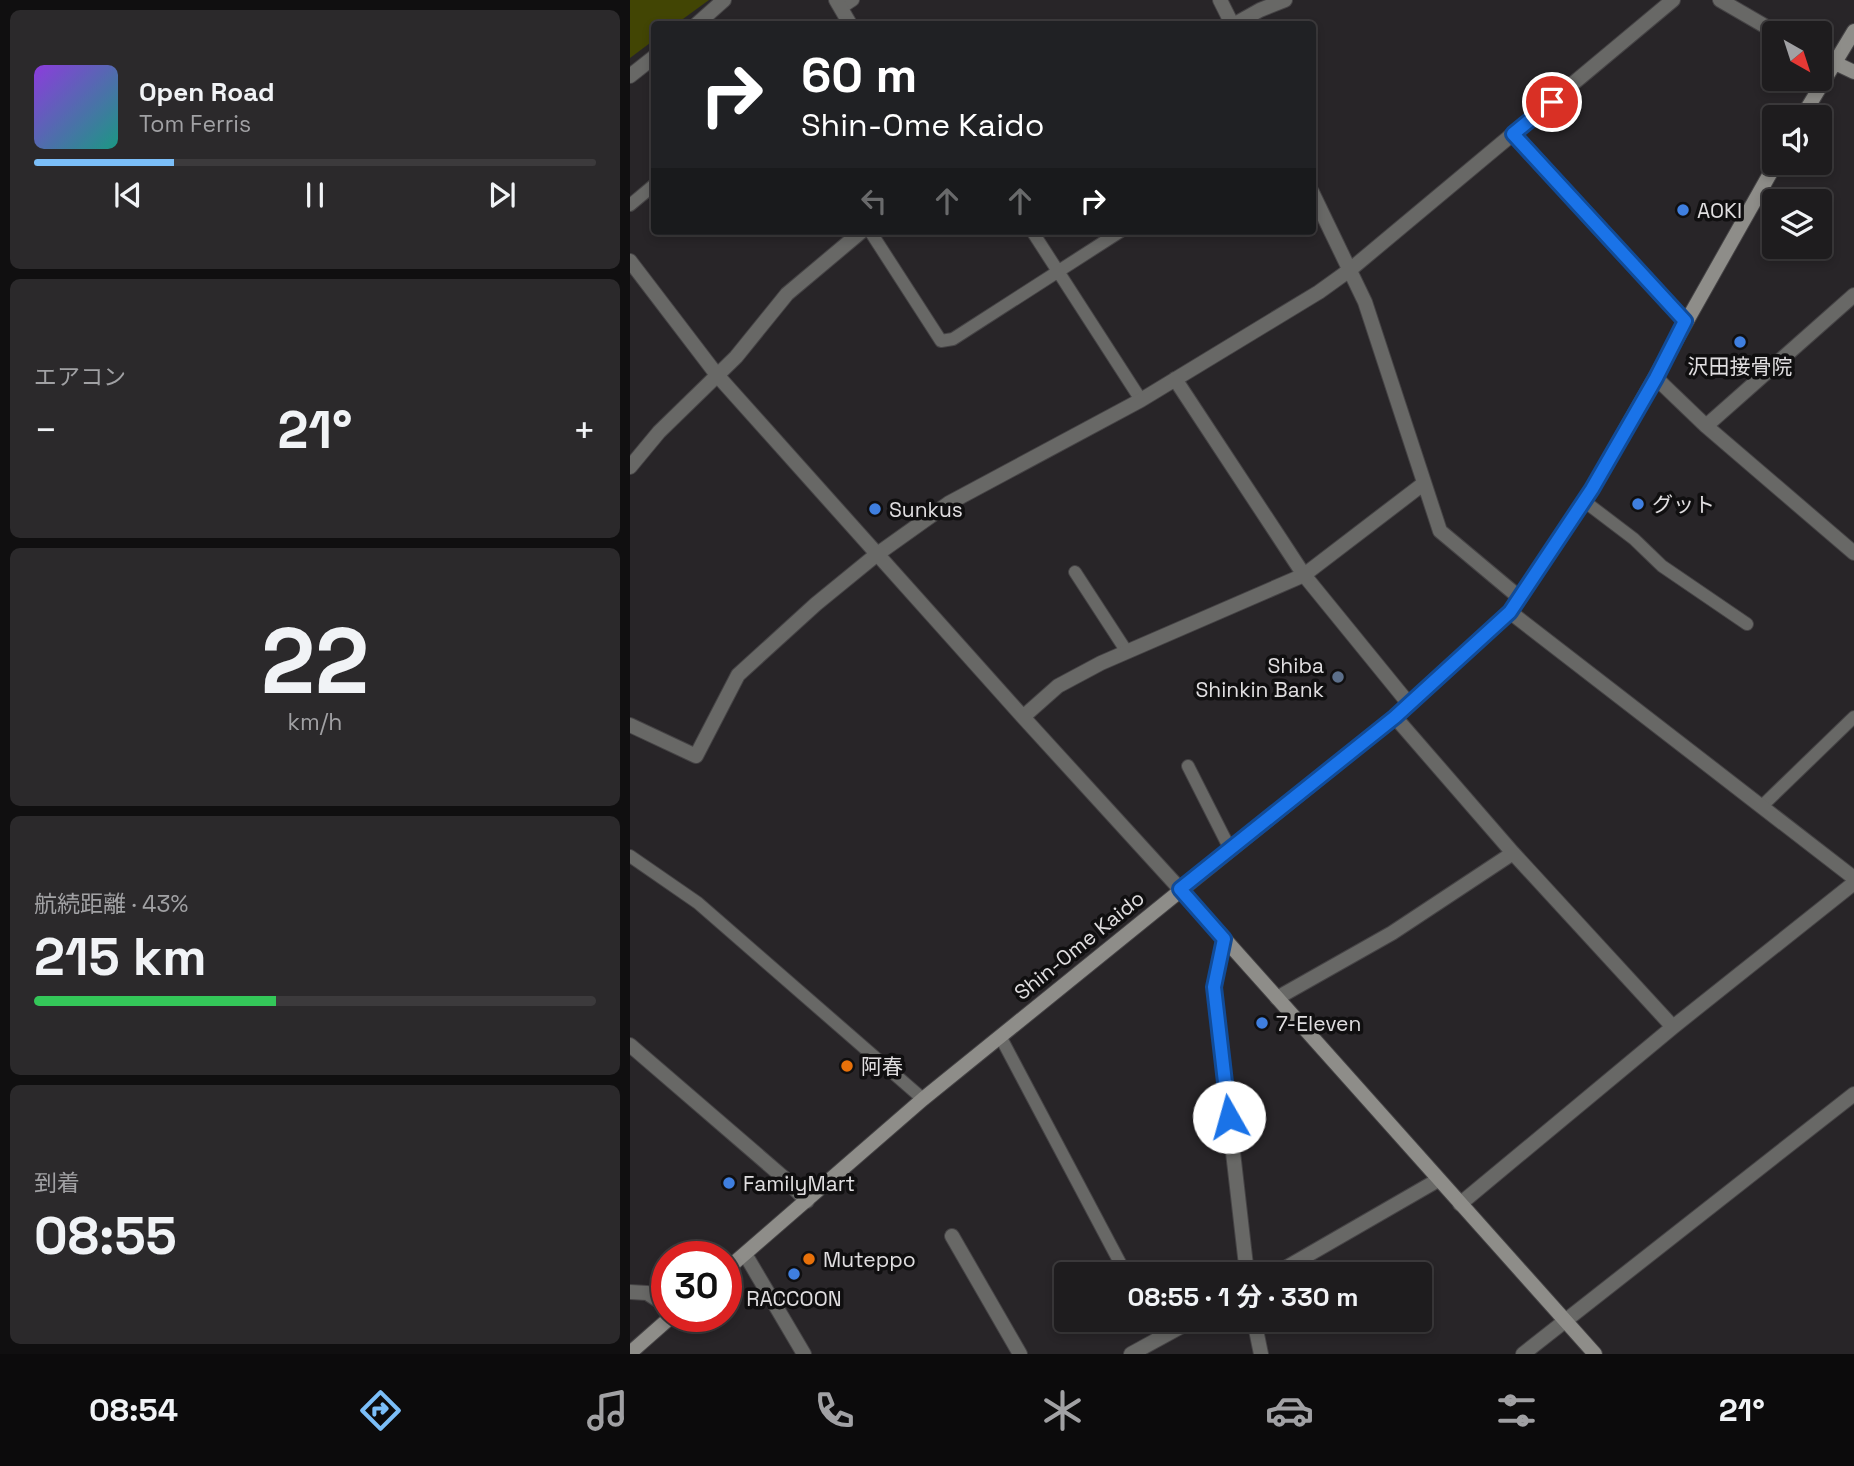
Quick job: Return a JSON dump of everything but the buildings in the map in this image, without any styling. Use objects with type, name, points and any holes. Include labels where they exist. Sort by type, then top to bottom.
[{"type":"main road","points":[[1832,54],[1854,31]]},
{"type":"main road","points":[[1832,61],[1854,72]]},
{"type":"main road","name":"Shin-Ome Kaido","points":[[742,1257],[923,1099],[1395,717],[1510,612],[1584,501],[1769,175]]},
{"type":"main road","points":[[1180,889],[1595,1354]]},
{"type":"main road","points":[[630,1353],[654,1332]]},
{"type":"street","points":[[700,21],[724,0]]},
{"type":"street","points":[[1220,0],[1232,21]]},
{"type":"street","points":[[1240,21],[1285,0]]},
{"type":"street","points":[[630,725],[696,756],[738,675],[816,604],[876,555],[949,503],[1140,400],[1351,269],[1672,0]]},
{"type":"street","points":[[1720,0],[1762,24]]},
{"type":"street","points":[[843,3],[849,21]]},
{"type":"street","points":[[630,76],[651,59]]},
{"type":"street","points":[[1316,200],[1365,302],[1440,531],[1520,598]]},
{"type":"street","points":[[630,467],[659,432],[736,357],[787,294],[857,235]]},
{"type":"street","points":[[630,261],[717,375],[876,555],[1180,889]]},
{"type":"street","points":[[1706,426],[1854,295]]},
{"type":"street","points":[[1656,378],[1706,426],[1854,553]]},
{"type":"street","points":[[1175,379],[1304,575],[1409,704]]},
{"type":"street","points":[[1023,717],[1058,685],[1304,575],[1423,484]]},
{"type":"street","points":[[1460,1204],[1854,880],[1510,612]]},
{"type":"street","points":[[1395,717],[1513,853],[1673,1027]]},
{"type":"street","points":[[1277,998],[1392,933],[1513,853]]},
{"type":"street","points":[[1224,939],[1214,987],[1246,1262]]},
{"type":"street","points":[[630,1045],[783,1177],[807,1201]]},
{"type":"street","points":[[1523,1354],[1854,1094]]},
{"type":"street","points":[[1296,1262],[1438,1180]]},
{"type":"street","points":[[952,1236],[1020,1354]]},
{"type":"street","points":[[745,1254],[804,1354]]},
{"type":"street","points":[[630,1292],[651,1296]]},
{"type":"street","points":[[1131,1354],[1171,1332]]},
{"type":"street","points":[[1256,1332],[1261,1354]]},
{"type":"lane","points":[[1513,134],[1685,321]]},
{"type":"lane","points":[[630,205],[651,188]]},
{"type":"lane","points":[[873,235],[941,341],[953,339],[1115,235]]},
{"type":"lane","points":[[1035,235],[1140,400]]},
{"type":"lane","points":[[1584,501],[1634,539],[1662,566],[1748,624]]},
{"type":"lane","points":[[1075,572],[1127,652]]},
{"type":"lane","points":[[1762,806],[1854,717]]},
{"type":"lane","points":[[1188,766],[1230,849]]},
{"type":"lane","points":[[630,856],[698,903],[923,1099]]},
{"type":"lane","points":[[1000,1036],[1120,1262]]},
{"type":"lane","points":[[1157,1332],[1160,1338]]},
{"type":"shaded area","points":[[630,0],[709,0],[680,21],[651,21],[651,42],[630,58]]},
{"type":"place","name":"AOKI","points":[[1683,210]]},
{"type":"place","name":"沢田接骨院","points":[[1740,342]]},
{"type":"place","name":"グット","points":[[1638,504]]},
{"type":"place","name":"Sunkus","points":[[875,509]]},
{"type":"place","name":"Shiba Shinkin Bank","points":[[1338,677]]},
{"type":"place","name":"7-Eleven","points":[[1262,1023]]},
{"type":"place","name":"阿春","points":[[847,1066]]},
{"type":"place","name":"FamilyMart","points":[[729,1183]]},
{"type":"place","name":"Muteppo","points":[[809,1259]]},
{"type":"place","name":"RACCOON","points":[[794,1274]]},
{"type":"route","points":[[1229,1117],[1214,987],[1224,939],[1180,889],[1395,717],[1510,612],[1592,489],[1656,378],[1685,321],[1513,134],[1552,102]]}]
